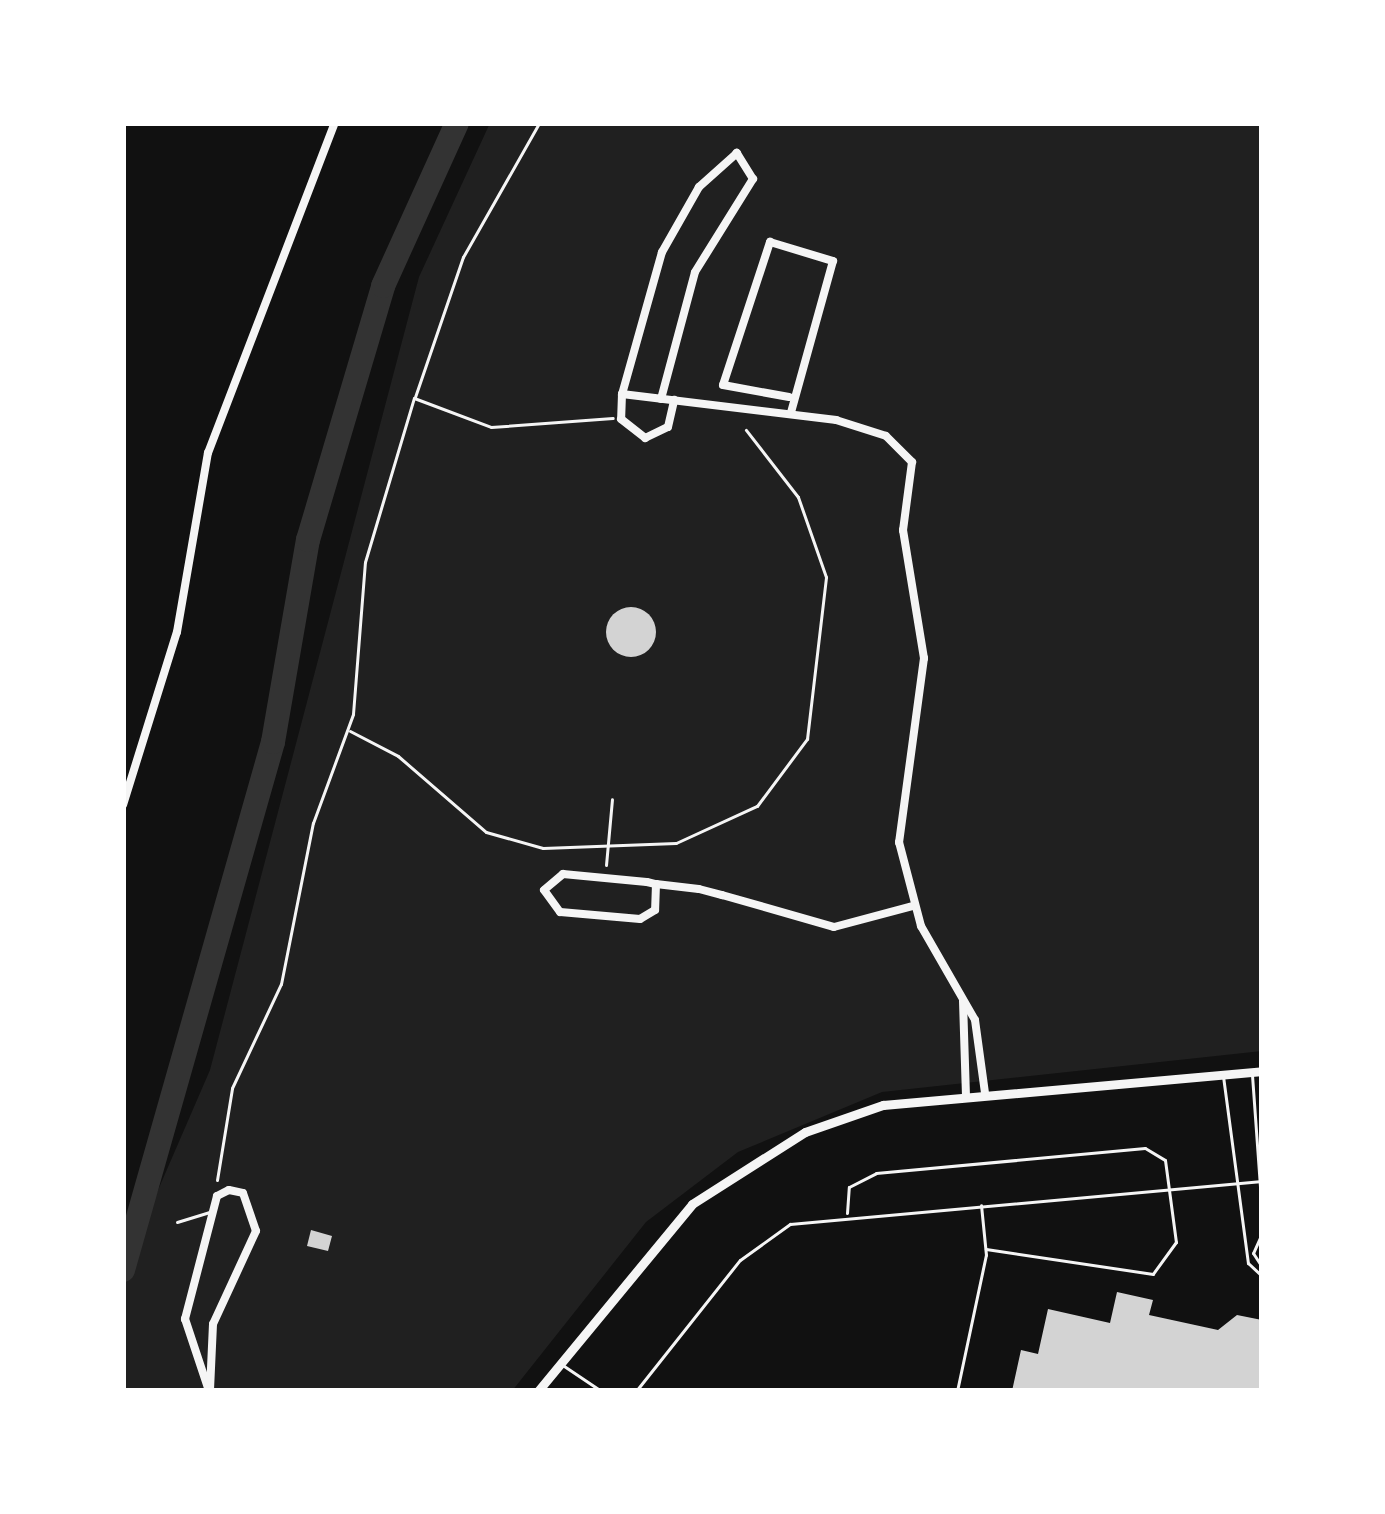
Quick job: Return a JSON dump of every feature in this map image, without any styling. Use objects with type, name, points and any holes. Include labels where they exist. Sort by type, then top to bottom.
[{"type":"street","points":[[123,805],[177,632],[208,453],[335,123]]},
{"type":"street","points":[[661,398],[678,313],[753,179],[746,156],[712,170],[662,252],[622,394],[621,419],[645,438],[668,427],[674,400]]},
{"type":"street","points":[[789,397],[723,385],[770,242],[832,261],[789,397],[791,412]]},
{"type":"street","points":[[622,394],[791,412],[886,436],[913,463],[903,530],[924,658],[898,792],[914,906],[963,1000],[978,1043],[986,1093]]},
{"type":"street","points":[[656,884],[655,910],[640,919],[560,912],[546,899],[554,876],[656,884],[819,926],[914,906]]},
{"type":"street","points":[[963,1000],[966,1095]]},
{"type":"street","points":[[962,1045],[978,1043]]},
{"type":"street","points":[[538,1391],[692,1204],[750,1160],[849,1114],[966,1095],[1257,1072]]},
{"type":"street","points":[[207,1362],[185,1318],[217,1196],[243,1193],[256,1232],[213,1324],[207,1362],[210,1391]]},
{"type":"lane","points":[[1257,1072],[1262,1216]]},
{"type":"lane","points":[[1223,1074],[1248,1263],[1262,1276]]},
{"type":"lane","points":[[848,1215],[849,1187],[866,1175],[1145,1148],[1165,1160],[1174,1252],[1146,1277],[986,1249]]},
{"type":"lane","points":[[636,1391],[766,1237],[848,1215],[1261,1181]]},
{"type":"lane","points":[[957,1391],[986,1249],[981,1204]]},
{"type":"lane","points":[[177,1222],[213,1211]]},
{"type":"lane","points":[[1262,1233],[1253,1253],[1262,1267]]},
{"type":"lane","points":[[560,1362],[601,1391]]},
{"type":"path","points":[[217,1180],[232,1088],[281,984],[314,823],[348,730],[364,562],[463,257],[539,123]]},
{"type":"path","points":[[415,398],[490,427],[615,418]]},
{"type":"path","points":[[348,730],[398,756],[486,832],[608,850],[676,843],[730,822],[791,771],[807,739],[824,666],[823,556],[798,497],[746,430]]},
{"type":"path","points":[[604,878],[612,799]]},
{"type":"shaded area","points":[[490,123],[1262,123],[1262,1051],[882,1092],[738,1152],[646,1222],[512,1391],[123,1391],[123,1271],[210,1070],[419,277]]},
{"type":"building","points":[[631,607],[648,615],[656,632],[648,649],[631,657],[614,649],[606,632],[614,615]]},
{"type":"building","points":[[311,1230],[332,1236],[328,1251],[307,1246]]},
{"type":"building","points":[[1117,1292],[1153,1300],[1149,1315],[1218,1330],[1237,1315],[1262,1320],[1262,1391],[1012,1391],[1021,1350],[1038,1354],[1048,1309],[1110,1323]]},
{"type":"waterway","points":[[123,1270],[273,742],[308,540],[383,286],[457,123]]}]
